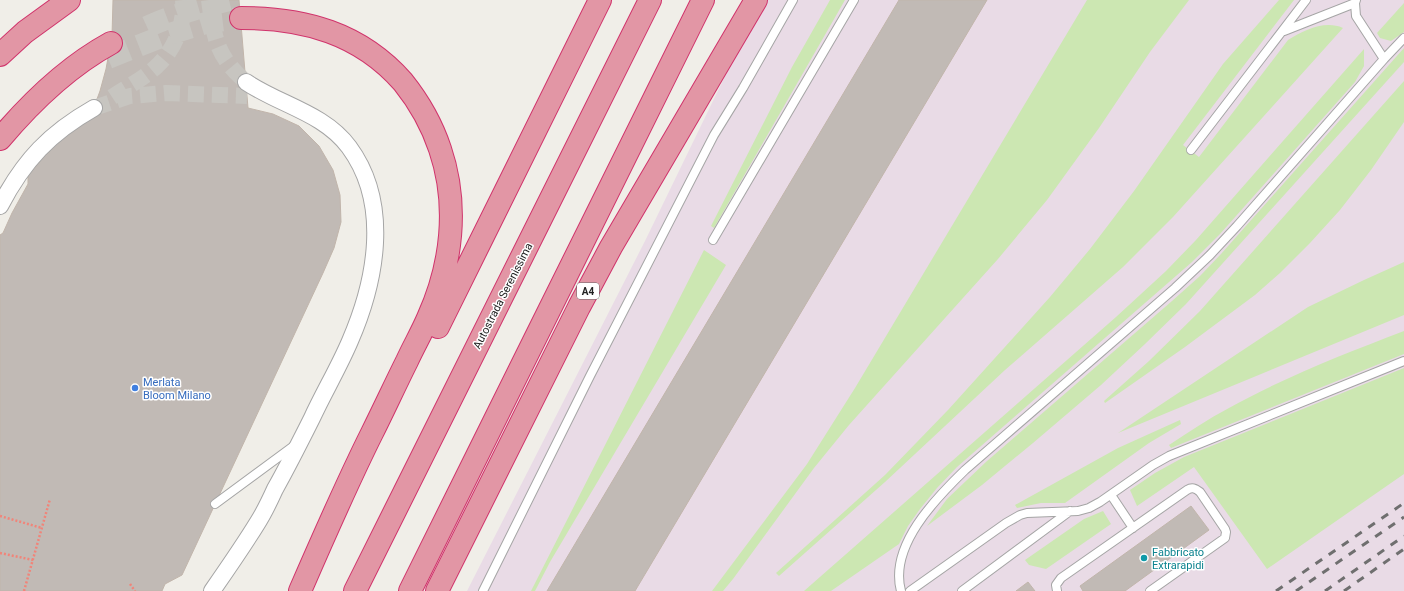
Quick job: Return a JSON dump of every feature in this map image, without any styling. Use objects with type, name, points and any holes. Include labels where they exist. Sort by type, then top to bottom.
[{"type":"highway","points":[[0,55],[25,32],[69,0]]},
{"type":"highway","points":[[307,591],[600,0]]},
{"type":"highway","name":"Autostrada Serenissima","points":[[355,591],[650,0]]},
{"type":"highway","name":"A4","points":[[410,591],[703,0]]},
{"type":"highway","name":"A4","points":[[437,591],[579,307],[611,247],[756,0]]},
{"type":"highway","points":[[241,18],[280,19],[313,26],[336,34],[362,47],[381,61],[414,95],[426,117],[441,152],[450,188],[452,209],[447,260],[441,284],[429,317],[354,470],[300,591]]},
{"type":"highway","points":[[0,139],[19,117],[110,51]]},
{"type":"street","points":[[212,591],[259,521],[350,341],[362,308],[371,275],[375,239],[375,214],[370,189],[361,168],[349,147],[334,130],[318,119],[259,91],[246,89]]},
{"type":"street","points":[[0,206],[24,167],[46,141],[73,120],[94,108]]},
{"type":"lane","points":[[483,591],[590,376],[711,142],[793,0]]},
{"type":"lane","points":[[713,240],[854,0]]},
{"type":"lane","points":[[1192,150],[1306,0]]},
{"type":"lane","points":[[1283,31],[1355,1],[1356,16],[1384,59]]},
{"type":"lane","points":[[901,591],[899,584],[901,561],[910,536],[926,512],[947,488],[965,470],[1175,288],[1210,255],[1404,38]]},
{"type":"lane","points":[[910,591],[1012,519],[1020,515],[1034,512],[1078,511],[1089,508],[1169,456],[1404,361]]},
{"type":"lane","points":[[215,504],[300,442]]},
{"type":"lane","points":[[1056,591],[1056,585],[1061,578],[1191,488],[1194,488],[1200,492],[1226,532],[1226,535],[1223,540],[1150,591]]},
{"type":"lane","points":[[1111,495],[1133,528]]},
{"type":"lane","points":[[962,591],[1070,511]]},
{"type":"path","points":[[24,591],[50,499]]},
{"type":"path","points":[[0,516],[42,528]]},
{"type":"path","points":[[0,553],[33,560]]},
{"type":"path","points":[[130,584],[135,591]]},
{"type":"shaded area","points":[[762,0],[1404,0],[1404,591],[467,591],[645,241]]},
{"type":"green space","points":[[830,0],[845,0],[714,228],[711,226],[792,67]]},
{"type":"green space","points":[[1087,0],[1189,0],[1150,52],[1099,128],[1047,200],[998,259],[849,425],[814,468],[723,591],[712,591],[807,464],[855,388]]},
{"type":"green space","points":[[1279,0],[1294,0],[1183,145],[1199,157],[1288,40],[1315,27],[1329,25],[1343,28],[1173,217],[1123,267],[1005,370],[885,482],[779,576],[776,573],[885,475],[948,410],[1050,297],[1090,249],[1134,191],[1223,64]]},
{"type":"green space","points":[[1404,3],[1404,32],[1391,41],[1380,38],[1377,33]]},
{"type":"green space","points":[[1404,48],[1404,62],[1186,304],[1101,385],[982,485],[927,526],[947,499],[987,461],[1200,276]]},
{"type":"green space","points":[[1364,49],[1364,66],[1355,82],[1220,234],[1192,262],[957,467],[920,509],[908,526],[899,544],[831,591],[804,591],[1116,317],[1166,271],[1196,240]]},
{"type":"green space","points":[[1404,81],[1404,122],[1371,170],[1340,210],[1310,243],[1255,295],[1185,347],[1105,403],[1104,401],[1149,361],[1200,311]]},
{"type":"green space","points":[[704,250],[726,265],[550,562],[535,591],[531,591]]},
{"type":"green space","points":[[1404,262],[1404,315],[1118,433],[1308,307]]},
{"type":"green space","points":[[1404,331],[1404,354],[1171,448],[1169,445],[1214,417],[1272,386],[1337,357]]},
{"type":"green space","points":[[1404,368],[1404,474],[1267,569],[1194,467],[1137,506],[1130,490],[1155,473],[1184,457]]},
{"type":"green space","points":[[1180,420],[1181,424],[1149,443],[1065,503],[1041,503],[1017,508],[1015,505],[1118,448]]},
{"type":"green space","points":[[1103,511],[1111,524],[1046,569],[1029,565],[1025,560],[1084,519]]},
{"type":"building","name":"Merlata Bloom Milano","points":[[113,0],[239,0],[248,108],[273,114],[299,126],[319,146],[333,170],[340,195],[341,222],[334,248],[323,273],[182,575],[165,584],[162,591],[0,591],[0,235],[3,233],[28,184],[28,176],[61,139],[90,118],[106,69],[112,36]]},
{"type":"building","points":[[899,0],[987,0],[635,591],[547,591]]},
{"type":"building","name":"Fabbricato Extrarapidi","points":[[1191,506],[1209,530],[1125,591],[1083,591],[1080,586]]},
{"type":"building","points":[[1028,582],[1035,591],[1016,591]]},
{"type":"tunnel","points":[[112,97],[147,74],[164,59],[178,35],[182,18],[183,0]]},
{"type":"tunnel","points":[[209,0],[215,35],[222,54],[236,73],[246,82]]},
{"type":"tunnel","points":[[147,27],[208,5],[229,0]]},
{"type":"tunnel","points":[[108,58],[166,35],[209,22],[241,18]]},
{"type":"tunnel","points":[[94,108],[130,96],[166,93],[247,96]]},
{"type":"railway","points":[[1276,591],[1404,503]]},
{"type":"railway","points":[[1296,591],[1404,517]]},
{"type":"railway","points":[[1325,591],[1404,536]]},
{"type":"railway","points":[[1344,591],[1404,549]]},
{"type":"place","name":"Merlata Bloom Milano","points":[[135,388]]},
{"type":"place","name":"Fabbricato Extrarapidi","points":[[1144,558]]}]
